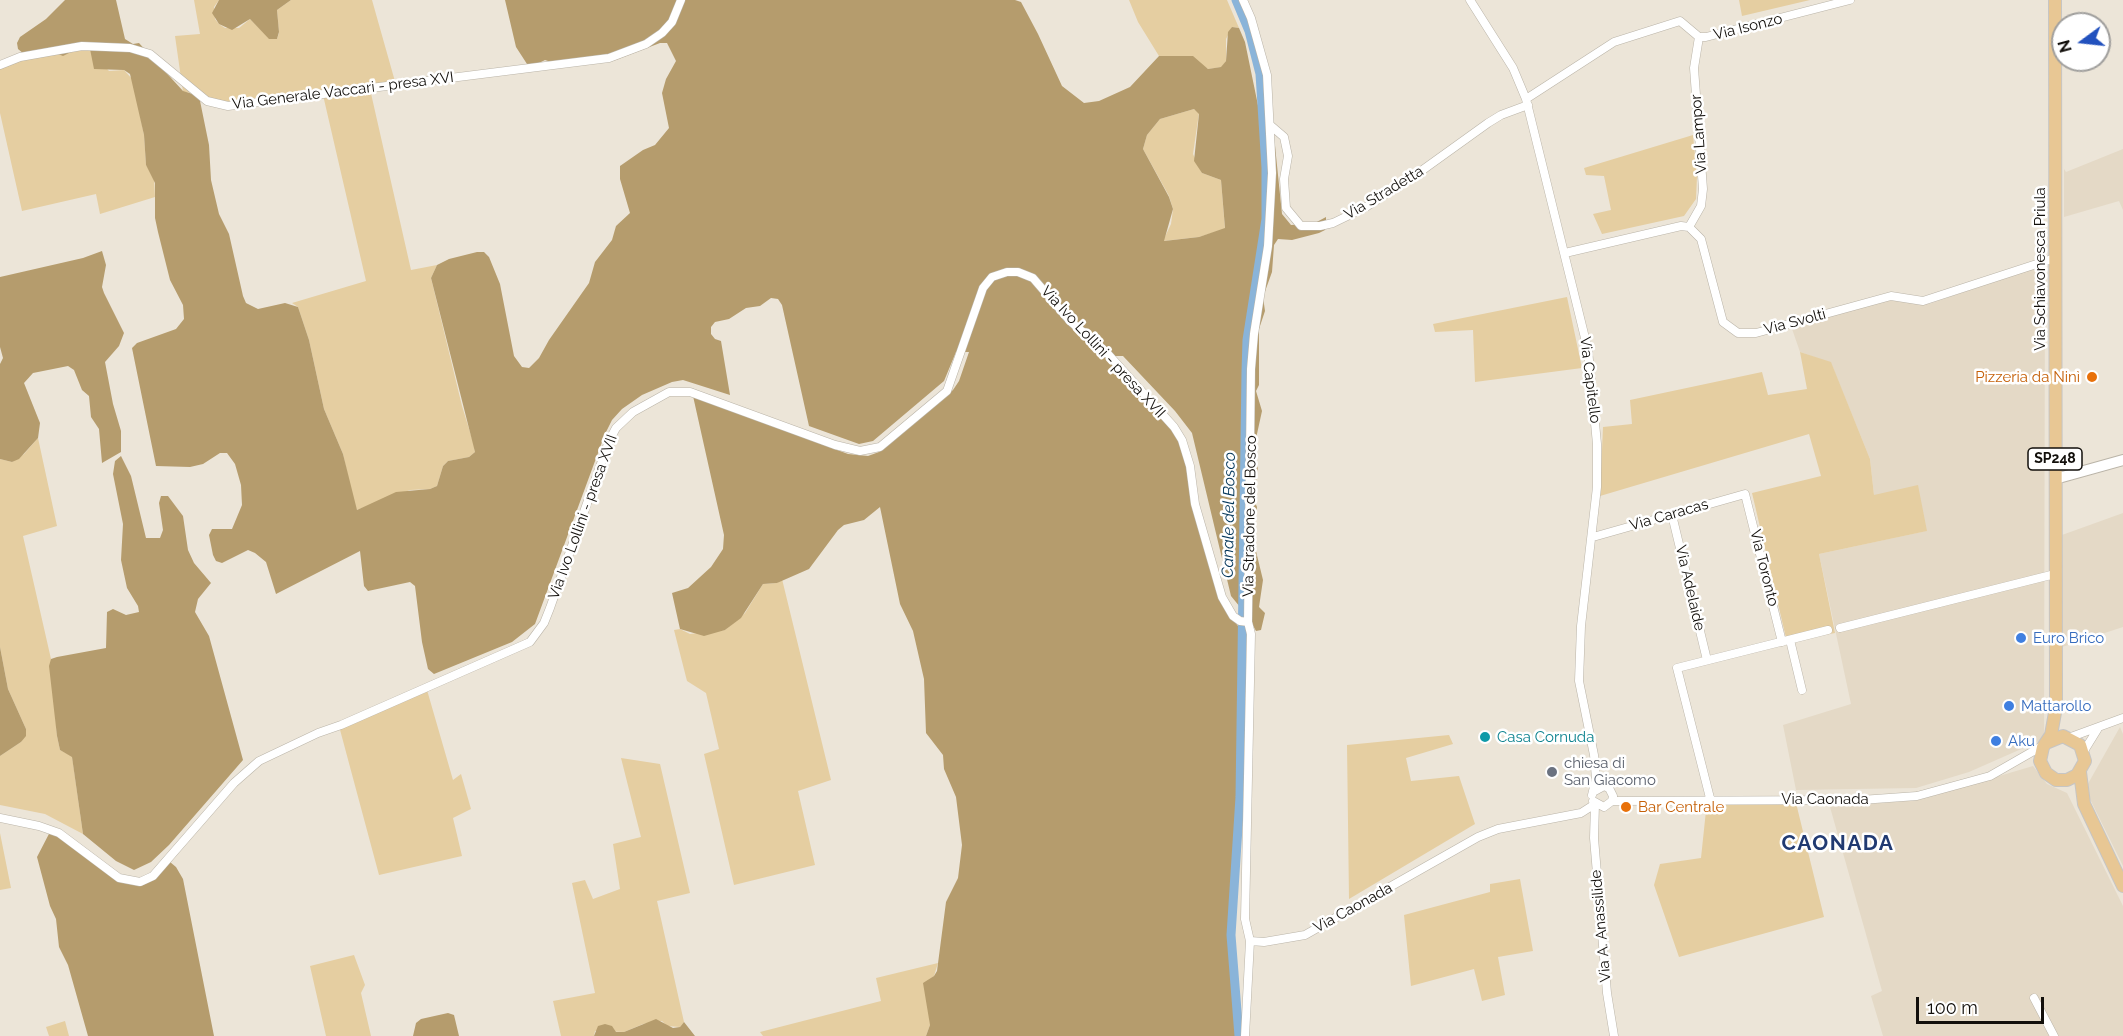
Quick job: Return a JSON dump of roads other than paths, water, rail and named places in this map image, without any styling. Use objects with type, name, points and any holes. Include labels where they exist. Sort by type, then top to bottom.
[{"type":"main road","name":"Via Schiavonesca Priula","points":[[2045,743],[2051,735],[2056,707],[2055,0]]},
{"type":"main road","name":"Via Schiavonesca Priula","points":[[2056,707],[2069,736]]},
{"type":"main road","points":[[2060,781],[2074,778],[2085,761],[2084,751],[2069,736],[2057,736],[2045,743],[2040,756],[2042,769],[2051,778],[2060,781],[2084,804]]},
{"type":"main road","points":[[2080,772],[2084,804],[2123,886]]},
{"type":"street","name":"Via Generale Vaccari - presa XVI","points":[[0,65],[20,57],[82,46],[130,48],[150,54],[207,101],[228,106],[609,58],[646,44],[662,33],[672,22],[681,0]]},
{"type":"street","name":"Via Stradone del Bosco","points":[[1243,0],[1262,54],[1270,125],[1271,222],[1251,369],[1245,622],[1251,634],[1245,919],[1250,941],[1245,1036]]},
{"type":"street","name":"Via Capitello","points":[[1470,0],[1513,68],[1527,102],[1588,350],[1597,444],[1593,537],[1581,626],[1579,681],[1596,779],[1594,800]]},
{"type":"street","name":"Via Isonzo","points":[[1527,102],[1614,42],[1680,21],[1699,37],[1851,0]]},
{"type":"street","name":"Via Lampor","points":[[1689,228],[1701,206],[1703,189],[1694,68],[1699,37]]},
{"type":"street","name":"Via Stradetta","points":[[1270,125],[1284,137],[1288,156],[1284,195],[1286,208],[1293,219],[1302,226],[1320,226],[1349,215],[1417,174],[1495,118],[1527,102]]},
{"type":"street","points":[[1565,253],[1681,226],[1689,228]]},
{"type":"street","name":"Via Svolti","points":[[1689,228],[1701,239],[1723,322],[1738,333],[1756,333],[1890,296],[1923,301],[2055,258]]},
{"type":"street","name":"Via Ivo Lollini - presa XVII","points":[[0,819],[39,825],[59,833],[119,878],[140,882],[153,876],[234,783],[258,761],[530,642],[544,623],[550,608],[609,441],[616,428],[633,411],[669,392],[690,392],[835,445],[860,451],[872,450],[880,447],[947,391],[983,288],[992,277],[1007,272],[1018,272],[1033,278],[1071,321],[1107,353],[1174,427],[1182,440],[1190,466],[1195,504],[1222,597],[1228,609],[1245,622]]},
{"type":"street","points":[[2055,479],[2087,472],[2123,460]]},
{"type":"street","name":"Via Caracas","points":[[1593,537],[1745,494]]},
{"type":"street","name":"Via Toronto","points":[[1745,494],[1802,690]]},
{"type":"street","name":"Via Adelaide","points":[[1672,515],[1707,660]]},
{"type":"street","points":[[1840,628],[2055,574]]},
{"type":"street","points":[[1710,798],[1677,668],[1828,630]]},
{"type":"street","points":[[2069,736],[2098,729],[2123,718]]},
{"type":"street","points":[[2084,751],[2098,729]]},
{"type":"street","name":"Via Caonada","points":[[1594,800],[1610,803],[1626,799],[1861,800],[1917,796],[1990,776],[2017,762],[2045,743]]},
{"type":"street","points":[[2017,762],[2032,762],[2042,769]]},
{"type":"street","points":[[1596,779],[1604,786]]},
{"type":"street","name":"Via Caonada","points":[[1250,941],[1264,942],[1305,935],[1478,837],[1498,829],[1584,810],[1594,800],[1594,790],[1604,786],[1626,799]]},
{"type":"street","points":[[1595,816],[1610,803],[1612,792]]},
{"type":"street","name":"Via A. Anassilide","points":[[1594,800],[1594,837],[1607,993],[1614,1036]]},
{"type":"street","points":[[2034,998],[2054,1036]]},
{"type":"waterway","name":"Canale del Bosco","points":[[1236,0],[1249,31],[1260,74],[1266,168],[1266,219],[1247,340],[1246,372],[1240,797],[1231,935],[1239,1036]]},
{"type":"place","name":"Pizzeria da Ninì","points":[[2092,377]]},
{"type":"place","name":"Euro Brico","points":[[2021,638]]},
{"type":"place","name":"Mattarollo","points":[[2009,706]]},
{"type":"place","name":"Casa Cornuda","points":[[1485,737]]},
{"type":"place","name":"Aku","points":[[1996,741]]},
{"type":"place","name":"chiesa di San Giacomo","points":[[1552,772]]},
{"type":"place","name":"Bar Centrale","points":[[1626,807]]},
{"type":"district","name":"CAONADA","points":[[1838,844]]}]
